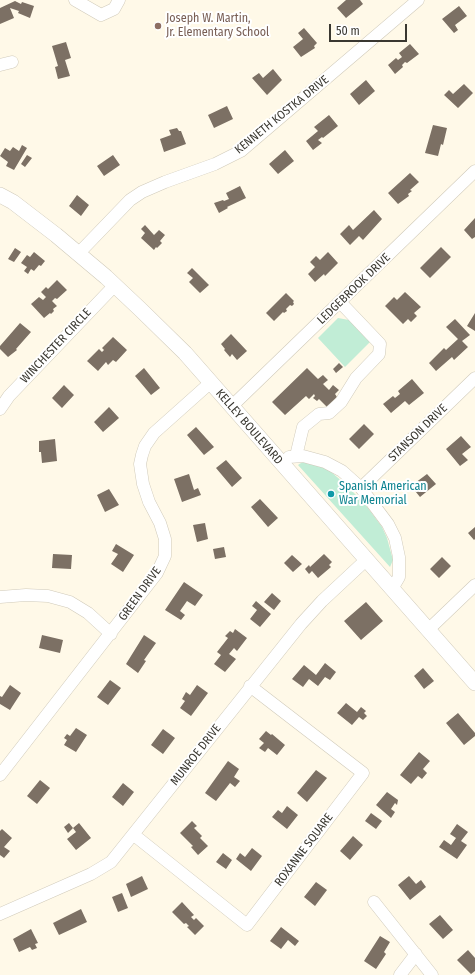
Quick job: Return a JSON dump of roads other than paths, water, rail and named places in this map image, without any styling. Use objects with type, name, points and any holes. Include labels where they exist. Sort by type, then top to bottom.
[{"type":"main road","name":"KELLEY BOULEVARD","points":[[0,195],[13,202],[115,285],[185,353],[475,683]]},
{"type":"street","points":[[75,0],[100,15],[114,9],[119,0]]},
{"type":"street","name":"KENNETH KOSTKA DRIVE","points":[[78,254],[130,200],[142,192],[215,164],[240,151],[418,0]]},
{"type":"street","points":[[0,65],[12,62]]},
{"type":"street","name":"LEDGEBROOK DRIVE","points":[[232,406],[475,171]]},
{"type":"street","name":"WINCHESTER CIRCLE","points":[[0,409],[9,396],[115,285]]},
{"type":"street","points":[[296,456],[303,427],[319,414],[329,413],[341,402],[356,378],[379,354],[380,344],[340,302]]},
{"type":"street","name":"STANSON DRIVE","points":[[361,488],[475,378]]},
{"type":"street","name":"GREEN DRIVE","points":[[0,775],[153,580],[165,556],[166,547],[163,530],[149,502],[140,474],[140,464],[145,446],[154,433],[210,383]]},
{"type":"street","points":[[279,461],[288,457],[303,456],[325,462],[342,471],[361,488],[388,524],[395,538],[399,577],[392,589]]},
{"type":"street","name":"MUNROE DRIVE","points":[[0,914],[102,869],[111,862],[301,624],[322,601],[366,560]]},
{"type":"street","points":[[428,630],[475,585]]},
{"type":"street","points":[[0,597],[48,596],[70,602],[88,613],[111,634]]},
{"type":"street","name":"ROXANNE SQUARE","points":[[134,835],[247,925],[363,773],[250,686]]},
{"type":"street","points":[[374,902],[432,975]]},
{"type":"street","points":[[400,975],[416,954]]},
{"type":"place","name":"Joseph W. Martin, Jr. Elementary School","points":[[158,26]]},
{"type":"place","name":"Spanish American War Memorial","points":[[331,494]]}]
